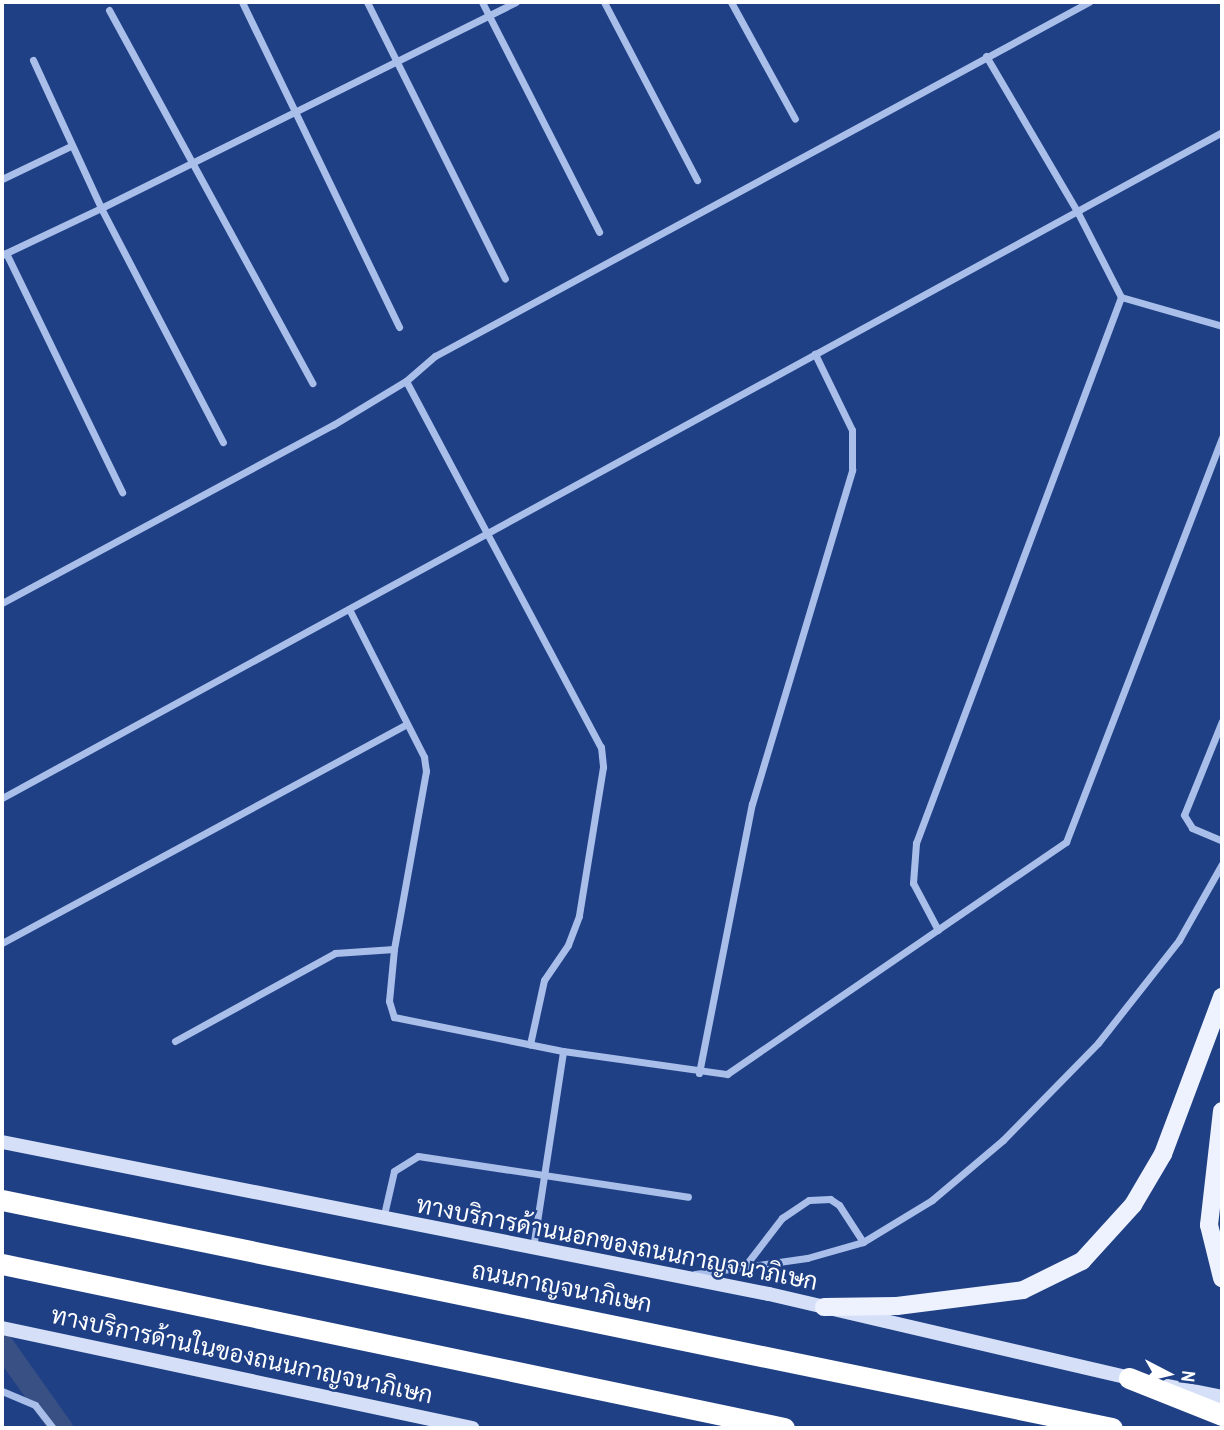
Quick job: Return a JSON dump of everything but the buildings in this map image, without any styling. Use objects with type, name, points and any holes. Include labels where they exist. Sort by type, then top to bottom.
[{"type":"highway","name":"ถนนกาญจนาภิเษก","points":[[2,1200],[1112,1428]]},
{"type":"highway","points":[[2,1264],[784,1428]]},
{"type":"highway","points":[[1129,1378],[1222,1415]]},
{"type":"main road","points":[[824,1307],[897,1306],[1012,1292],[1057,1276],[1082,1261],[1133,1205],[1163,1154],[1222,998]]},
{"type":"main road","points":[[1222,1111],[1209,1225],[1222,1278]]},
{"type":"main road","name":"ทางบริการด้านนอกของถนนกาญจนาภิเษก","points":[[2,1142],[680,1277],[824,1307],[1129,1378],[1222,1396]]},
{"type":"main road","name":"ทางบริการด้านในของถนนกาญจนาภิเษก","points":[[2,1328],[234,1376],[428,1424],[472,1428]]},
{"type":"street","points":[[242,2],[399,327]]},
{"type":"street","points":[[367,2],[394,62],[505,279]]},
{"type":"street","points":[[482,2],[600,232]]},
{"type":"street","points":[[122,492],[4,254],[516,2]]},
{"type":"street","points":[[604,2],[697,180]]},
{"type":"street","points":[[731,2],[795,119]]},
{"type":"street","points":[[2,603],[333,425],[406,381],[435,356],[1089,2]]},
{"type":"street","points":[[109,10],[194,161],[312,383]]},
{"type":"street","points":[[986,56],[1078,213],[1121,297],[1222,326]]},
{"type":"street","points":[[33,60],[101,208],[223,442]]},
{"type":"street","points":[[2,798],[489,535],[1222,132]]},
{"type":"street","points":[[2,179],[71,146]]},
{"type":"street","points":[[938,930],[913,883],[916,844],[1121,297]]},
{"type":"street","points":[[699,1073],[752,804],[852,470],[852,430],[815,354]]},
{"type":"street","points":[[406,381],[591,722],[603,767],[579,916],[568,945],[544,980],[530,1044]]},
{"type":"street","points":[[349,609],[424,757],[426,771],[394,949],[389,1001],[394,1017],[563,1051],[699,1073],[726,1074],[1054,852],[1072,834],[1222,437]]},
{"type":"street","points":[[1222,721],[1184,815],[1192,828],[1222,841]]},
{"type":"street","points":[[2,943],[406,725]]},
{"type":"street","points":[[680,1277],[807,1258],[863,1242],[932,1200],[1003,1140],[1098,1042],[1179,940],[1222,864]]},
{"type":"street","points":[[175,1041],[335,953],[394,949]]},
{"type":"street","points":[[533,1249],[563,1051]]},
{"type":"street","points":[[383,1220],[394,1171],[418,1156],[544,1173],[688,1197]]},
{"type":"street","points":[[745,1266],[782,1218],[809,1200],[830,1199],[839,1205],[863,1242]]},
{"type":"street","points":[[2,1391],[35,1405],[53,1428]]},
{"type":"waterway","points":[[2,1345],[61,1428]]}]
